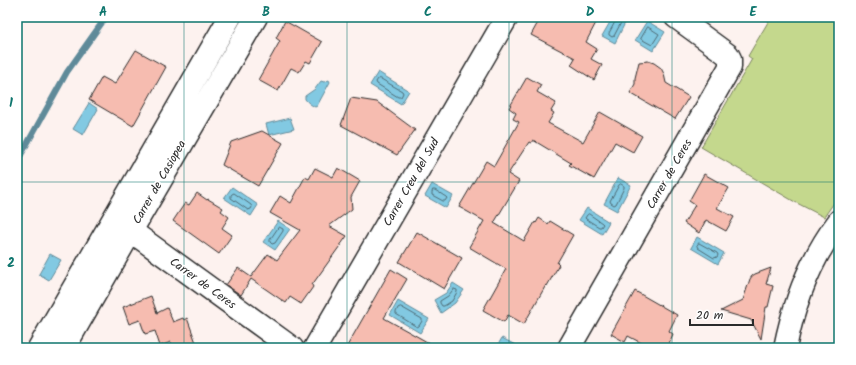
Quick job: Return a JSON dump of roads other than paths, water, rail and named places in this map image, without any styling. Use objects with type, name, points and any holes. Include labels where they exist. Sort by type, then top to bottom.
[{"type":"street","name":"Carrer de Casiopea","points":[[39,348],[230,17]]},
{"type":"street","name":"Carrer de Casiopea","points":[[64,348],[256,17]]},
{"type":"street","name":"Carrer Creu del Sud","points":[[315,348],[506,17]]},
{"type":"street","name":"Carrer de Ceres","points":[[569,348],[730,67],[731,63],[728,55],[676,17]]},
{"type":"street","name":"Carrer de Ceres","points":[[114,218],[292,348]]},
{"type":"street","points":[[785,348],[804,283],[822,246],[839,221]]},
{"type":"water","points":[[613,17],[628,17],[615,43],[602,36]]},
{"type":"water","points":[[647,21],[665,32],[653,51],[635,40]]},
{"type":"water","points":[[378,72],[409,91],[401,104],[370,85]]},
{"type":"water","points":[[329,80],[330,82],[317,106],[315,107],[305,99],[305,96],[315,89],[321,81],[324,82]]},
{"type":"water","points":[[89,103],[98,109],[83,135],[73,129]]},
{"type":"water","points":[[290,118],[294,129],[269,135],[266,124]]},
{"type":"water","points":[[618,178],[631,185],[617,211],[604,204]]},
{"type":"water","points":[[432,184],[453,196],[446,208],[425,196]]},
{"type":"water","points":[[232,187],[258,205],[251,216],[224,198]]},
{"type":"water","points":[[587,208],[609,222],[602,234],[579,220]]},
{"type":"water","points":[[278,221],[290,229],[275,250],[263,242]]},
{"type":"water","points":[[697,237],[724,253],[718,264],[691,248]]},
{"type":"water","points":[[50,254],[61,260],[49,280],[39,274]]},
{"type":"water","points":[[453,283],[464,290],[455,303],[441,313],[434,300],[446,293]]},
{"type":"water","points":[[398,301],[429,319],[420,333],[390,315]]},
{"type":"water","points":[[502,338],[521,348],[496,348]]},
{"type":"waterway","points":[[17,162],[67,72],[106,17]]}]
